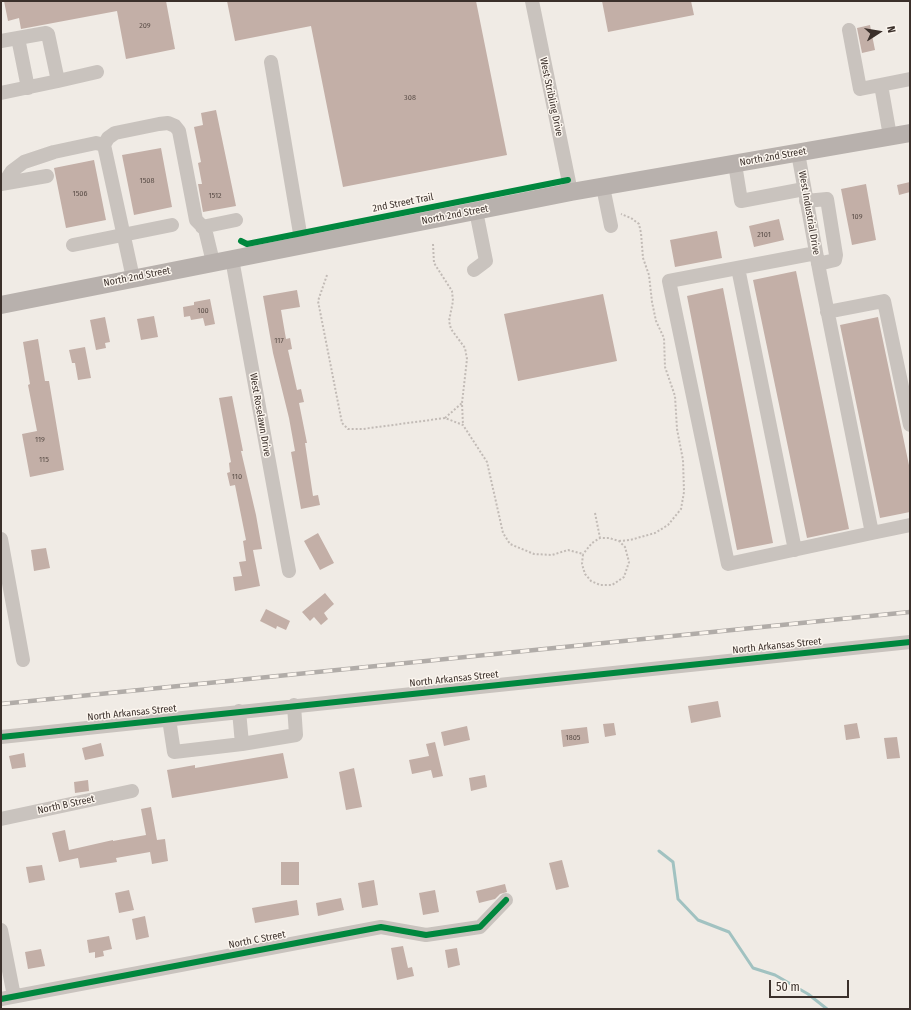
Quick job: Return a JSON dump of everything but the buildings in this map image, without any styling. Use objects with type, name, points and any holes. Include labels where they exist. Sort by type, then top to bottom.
[{"type":"main road","name":"North 2nd Street","points":[[1,305],[571,192],[910,133]]},
{"type":"street","name":"West Stribling Drive","points":[[532,1],[571,192]]},
{"type":"street","points":[[849,30],[860,89],[910,79]]},
{"type":"street","points":[[1,41],[46,33],[48,34],[58,81]]},
{"type":"street","points":[[18,38],[28,88]]},
{"type":"street","points":[[271,62],[302,245]]},
{"type":"street","points":[[1,93],[98,72]]},
{"type":"street","points":[[881,85],[890,136]]},
{"type":"street","points":[[133,278],[104,145],[108,138],[115,132],[160,124],[175,126],[178,131],[196,220],[206,232],[213,262]]},
{"type":"street","points":[[2,184],[12,171],[24,162],[54,152],[96,143],[104,145]]},
{"type":"street","name":"West Industrial Drive","points":[[798,153],[827,312],[872,533]]},
{"type":"street","points":[[735,164],[741,200],[805,195],[827,199],[836,255],[835,260],[818,264],[738,268],[669,281],[728,564],[910,525]]},
{"type":"street","points":[[2,184],[47,176]]},
{"type":"street","points":[[603,187],[611,226]]},
{"type":"street","points":[[474,270],[486,261],[476,211]]},
{"type":"street","points":[[202,227],[236,220]]},
{"type":"street","points":[[73,244],[172,225]]},
{"type":"street","name":"West Roselawn Drive","points":[[232,259],[289,571]]},
{"type":"street","points":[[738,268],[796,550]]},
{"type":"street","points":[[827,312],[884,301],[910,425]]},
{"type":"street","points":[[1,540],[23,660]]},
{"type":"street","name":"North Arkansas Street","points":[[1,737],[294,705],[910,642]]},
{"type":"street","points":[[169,719],[174,752],[242,744],[296,735],[294,705]]},
{"type":"street","points":[[239,712],[242,744]]},
{"type":"street","name":"North B Street","points":[[1,819],[132,791]]},
{"type":"street","name":"North C Street","points":[[8,997],[381,927],[426,935],[480,927],[506,900]]},
{"type":"street","points":[[1,930],[8,997]]},
{"type":"path","points":[[619,541],[625,547],[630,562],[624,577],[612,585],[600,585],[591,581],[585,574],[582,564],[583,554],[592,543],[600,538],[619,541],[630,540],[655,533],[668,525],[681,509],[684,492],[683,460],[677,429],[675,396],[665,367],[664,338],[656,321],[649,274],[643,258],[639,224],[631,218],[621,214]]},
{"type":"path","points":[[434,244],[434,263],[452,291],[453,301],[449,321],[451,329],[465,348],[467,359],[462,403],[464,425],[487,462],[503,533],[510,544],[534,554],[552,555],[568,550],[583,554]]},
{"type":"path","points":[[328,275],[318,301],[342,423],[348,429],[363,429],[445,418],[464,425]]},
{"type":"path","points":[[445,418],[462,403]]},
{"type":"path","points":[[595,513],[600,538]]},
{"type":"waterway","points":[[659,851],[673,862],[678,899],[698,920],[729,932],[753,968],[775,975],[808,994],[827,1009]]},
{"type":"railway","points":[[1,704],[910,612]]},
{"type":"cycle path","name":"2nd Street Trail","points":[[241,241],[247,244],[568,180]]},
{"type":"cycle path","points":[[1,737],[910,642]]},
{"type":"cycle path","points":[[1,999],[381,927],[426,935],[480,927],[506,900]]}]
